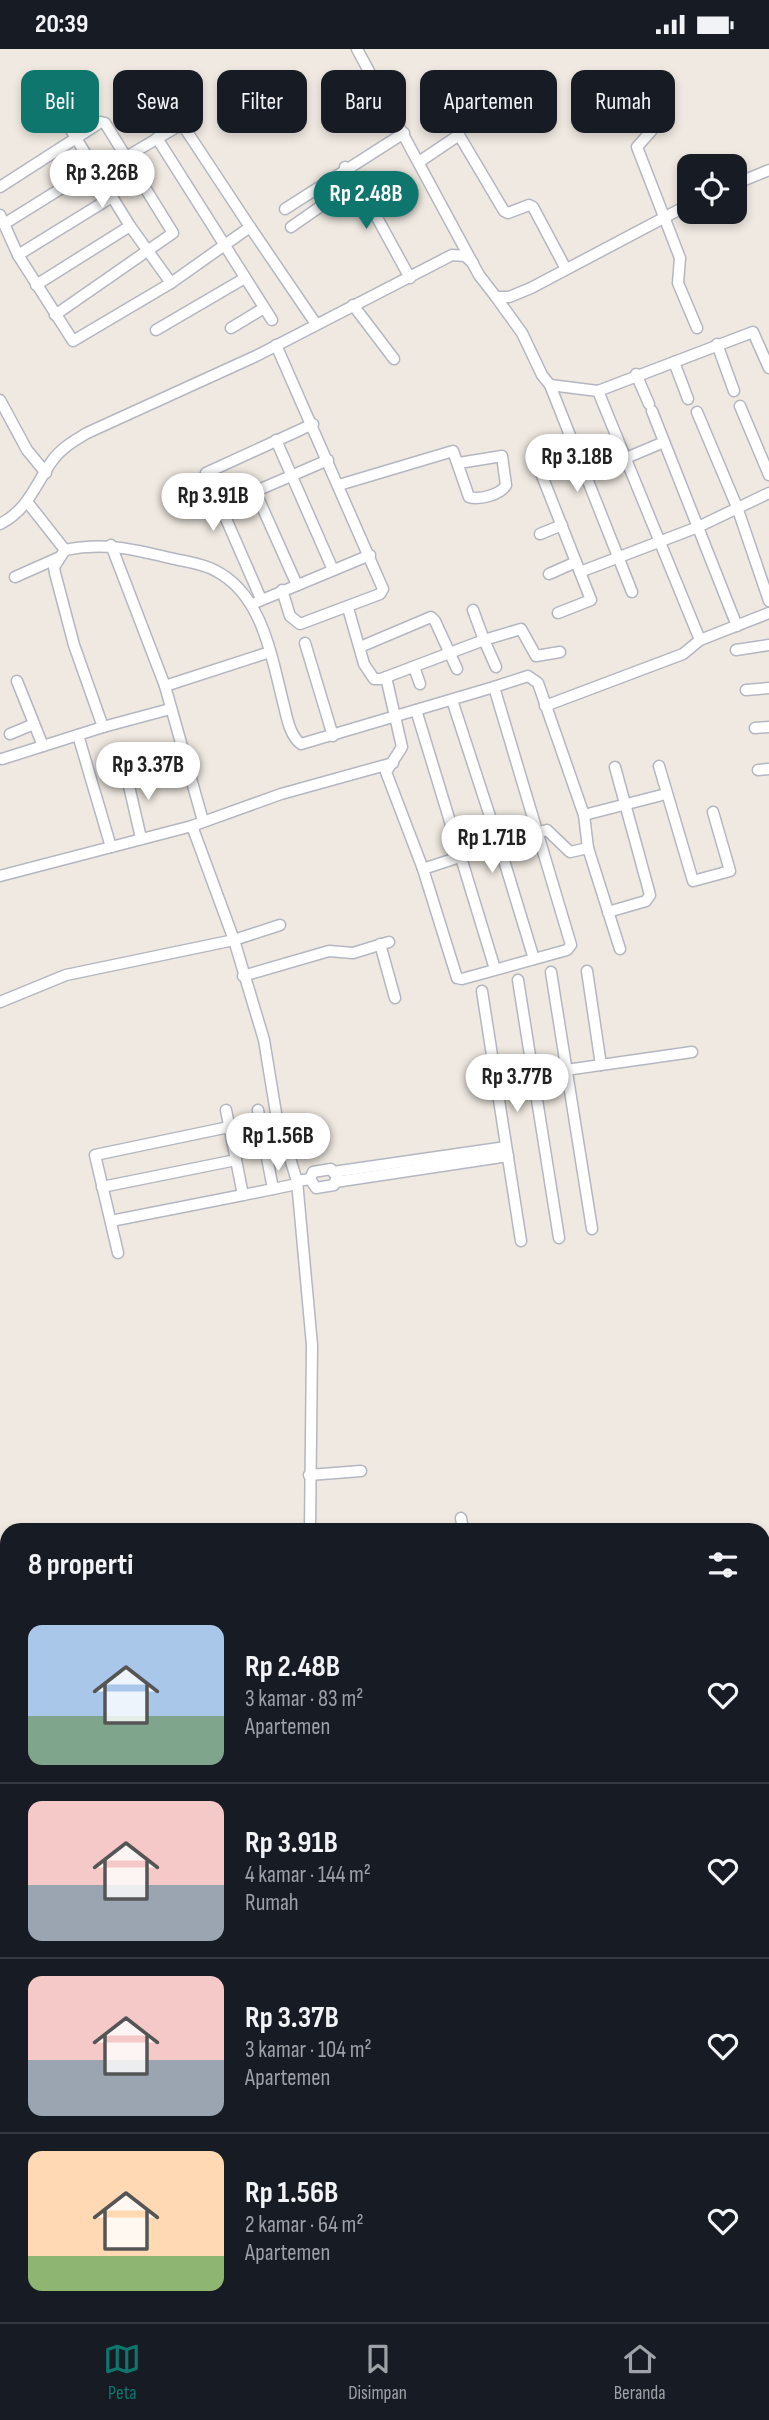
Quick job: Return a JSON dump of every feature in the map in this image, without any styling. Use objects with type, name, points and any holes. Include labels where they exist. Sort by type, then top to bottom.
[{"type":"street","points":[[357,49],[369,70]]},
{"type":"street","points":[[0,187],[75,138],[105,123],[172,231],[149,252],[55,315]]},
{"type":"street","points":[[127,157],[178,125],[186,126],[316,324]]},
{"type":"street","points":[[72,133],[130,226],[171,283]]},
{"type":"street","points":[[285,209],[345,167],[404,133],[473,263],[522,333],[542,375],[551,384],[632,592]]},
{"type":"street","points":[[649,133],[637,147],[681,264],[678,283],[697,328]]},
{"type":"street","points":[[419,162],[453,138],[461,137],[504,211],[508,213],[529,205],[533,207],[566,269]]},
{"type":"street","points":[[157,138],[272,320]]},
{"type":"street","points":[[345,167],[357,181],[410,278]]},
{"type":"street","points":[[94,168],[2,219],[18,255],[36,285],[71,339],[76,341],[171,283],[250,227]]},
{"type":"street","points":[[747,180],[768,174]]},
{"type":"street","points":[[291,227],[357,181]]},
{"type":"street","points":[[18,255],[112,197]]},
{"type":"street","points":[[496,297],[520,293],[677,210]]},
{"type":"street","points":[[36,285],[130,226]]},
{"type":"street","points":[[0,524],[28,503],[62,450],[87,433],[276,345],[452,255],[465,256],[473,263]]},
{"type":"street","points":[[156,330],[245,278]]},
{"type":"street","points":[[353,305],[394,359]]},
{"type":"street","points":[[231,328],[264,308]]},
{"type":"street","points":[[551,384],[598,391],[636,374],[753,332],[769,368]]},
{"type":"street","points":[[717,344],[734,391]]},
{"type":"street","points":[[276,345],[370,555],[383,591],[348,608],[300,624],[290,616],[282,590]]},
{"type":"street","points":[[674,362],[688,399]]},
{"type":"street","points":[[636,374],[737,626]]},
{"type":"street","points":[[598,391],[700,640]]},
{"type":"street","points":[[0,400],[27,450],[46,473]]},
{"type":"street","points":[[740,406],[769,475]]},
{"type":"street","points":[[697,412],[737,507],[769,601]]},
{"type":"street","points":[[313,424],[206,473],[257,603],[295,738],[307,744],[532,676],[538,683],[584,815],[588,848],[620,949]]},
{"type":"street","points":[[276,440],[333,570]]},
{"type":"street","points":[[626,458],[664,443]]},
{"type":"street","points":[[339,485],[453,451],[469,497],[475,499],[503,490],[506,485],[502,457],[459,463]]},
{"type":"street","points":[[219,507],[328,460]]},
{"type":"street","points":[[537,463],[591,600],[558,613]]},
{"type":"street","points":[[255,491],[297,585]]},
{"type":"street","points":[[549,574],[619,557],[698,527],[769,493]]},
{"type":"street","points":[[28,503],[63,553]]},
{"type":"street","points":[[540,534],[562,525]]},
{"type":"street","points":[[15,577],[63,553],[111,545],[193,562],[216,571],[257,603]]},
{"type":"street","points":[[111,545],[165,686],[203,821]]},
{"type":"street","points":[[63,553],[54,567],[55,573],[74,645],[103,727]]},
{"type":"street","points":[[257,603],[282,590],[370,555]]},
{"type":"street","points":[[348,608],[369,674],[374,679],[521,629],[536,656],[560,652]]},
{"type":"street","points":[[473,610],[496,667]]},
{"type":"street","points":[[545,706],[683,654],[700,640],[769,613]]},
{"type":"street","points":[[360,647],[431,617],[457,669]]},
{"type":"street","points":[[305,643],[333,736]]},
{"type":"street","points":[[736,650],[769,645]]},
{"type":"street","points":[[165,686],[270,652]]},
{"type":"street","points":[[414,667],[420,684]]},
{"type":"street","points":[[386,677],[402,747],[386,772],[423,869],[457,978],[462,979],[567,950],[570,945],[494,687]]},
{"type":"street","points":[[17,681],[43,746]]},
{"type":"street","points":[[746,690],[769,688]]},
{"type":"street","points":[[452,700],[534,959]]},
{"type":"street","points":[[2,759],[170,709]]},
{"type":"street","points":[[416,711],[495,969]]},
{"type":"street","points":[[10,734],[34,724]]},
{"type":"street","points":[[755,728],[769,727]]},
{"type":"street","points":[[78,735],[111,847]]},
{"type":"street","points":[[0,876],[192,826],[281,794],[393,762]]},
{"type":"street","points":[[659,766],[693,881],[730,871],[713,812]]},
{"type":"street","points":[[608,912],[646,901],[649,897],[615,767]]},
{"type":"street","points":[[758,770],[769,769]]},
{"type":"street","points":[[126,773],[141,838]]},
{"type":"street","points":[[584,815],[666,794]]},
{"type":"street","points":[[192,826],[234,940],[264,1040],[276,1113],[297,1183],[312,1345],[310,1523]]},
{"type":"street","points":[[423,869],[538,832],[550,832],[570,852],[588,848]]},
{"type":"street","points":[[0,1002],[86,970],[234,940],[280,925]]},
{"type":"street","points":[[243,976],[329,951],[353,953],[384,943],[395,998]]},
{"type":"street","points":[[587,971],[601,1065]]},
{"type":"street","points":[[551,972],[592,1229]]},
{"type":"street","points":[[517,980],[559,1238]]},
{"type":"street","points":[[482,991],[521,1241]]},
{"type":"street","points":[[496,1080],[692,1052]]},
{"type":"street","points":[[226,1110],[243,1195]]},
{"type":"street","points":[[258,1110],[274,1189]]},
{"type":"street","points":[[118,1253],[95,1155],[229,1127]]},
{"type":"street","points":[[310,1179],[316,1188],[334,1177],[507,1151]]},
{"type":"street","points":[[102,1187],[236,1160]]},
{"type":"street","points":[[111,1221],[274,1189],[310,1179],[313,1172],[331,1169],[334,1177]]},
{"type":"street","points":[[309,1475],[361,1471]]},
{"type":"street","points":[[461,1518],[462,1523]]}]
